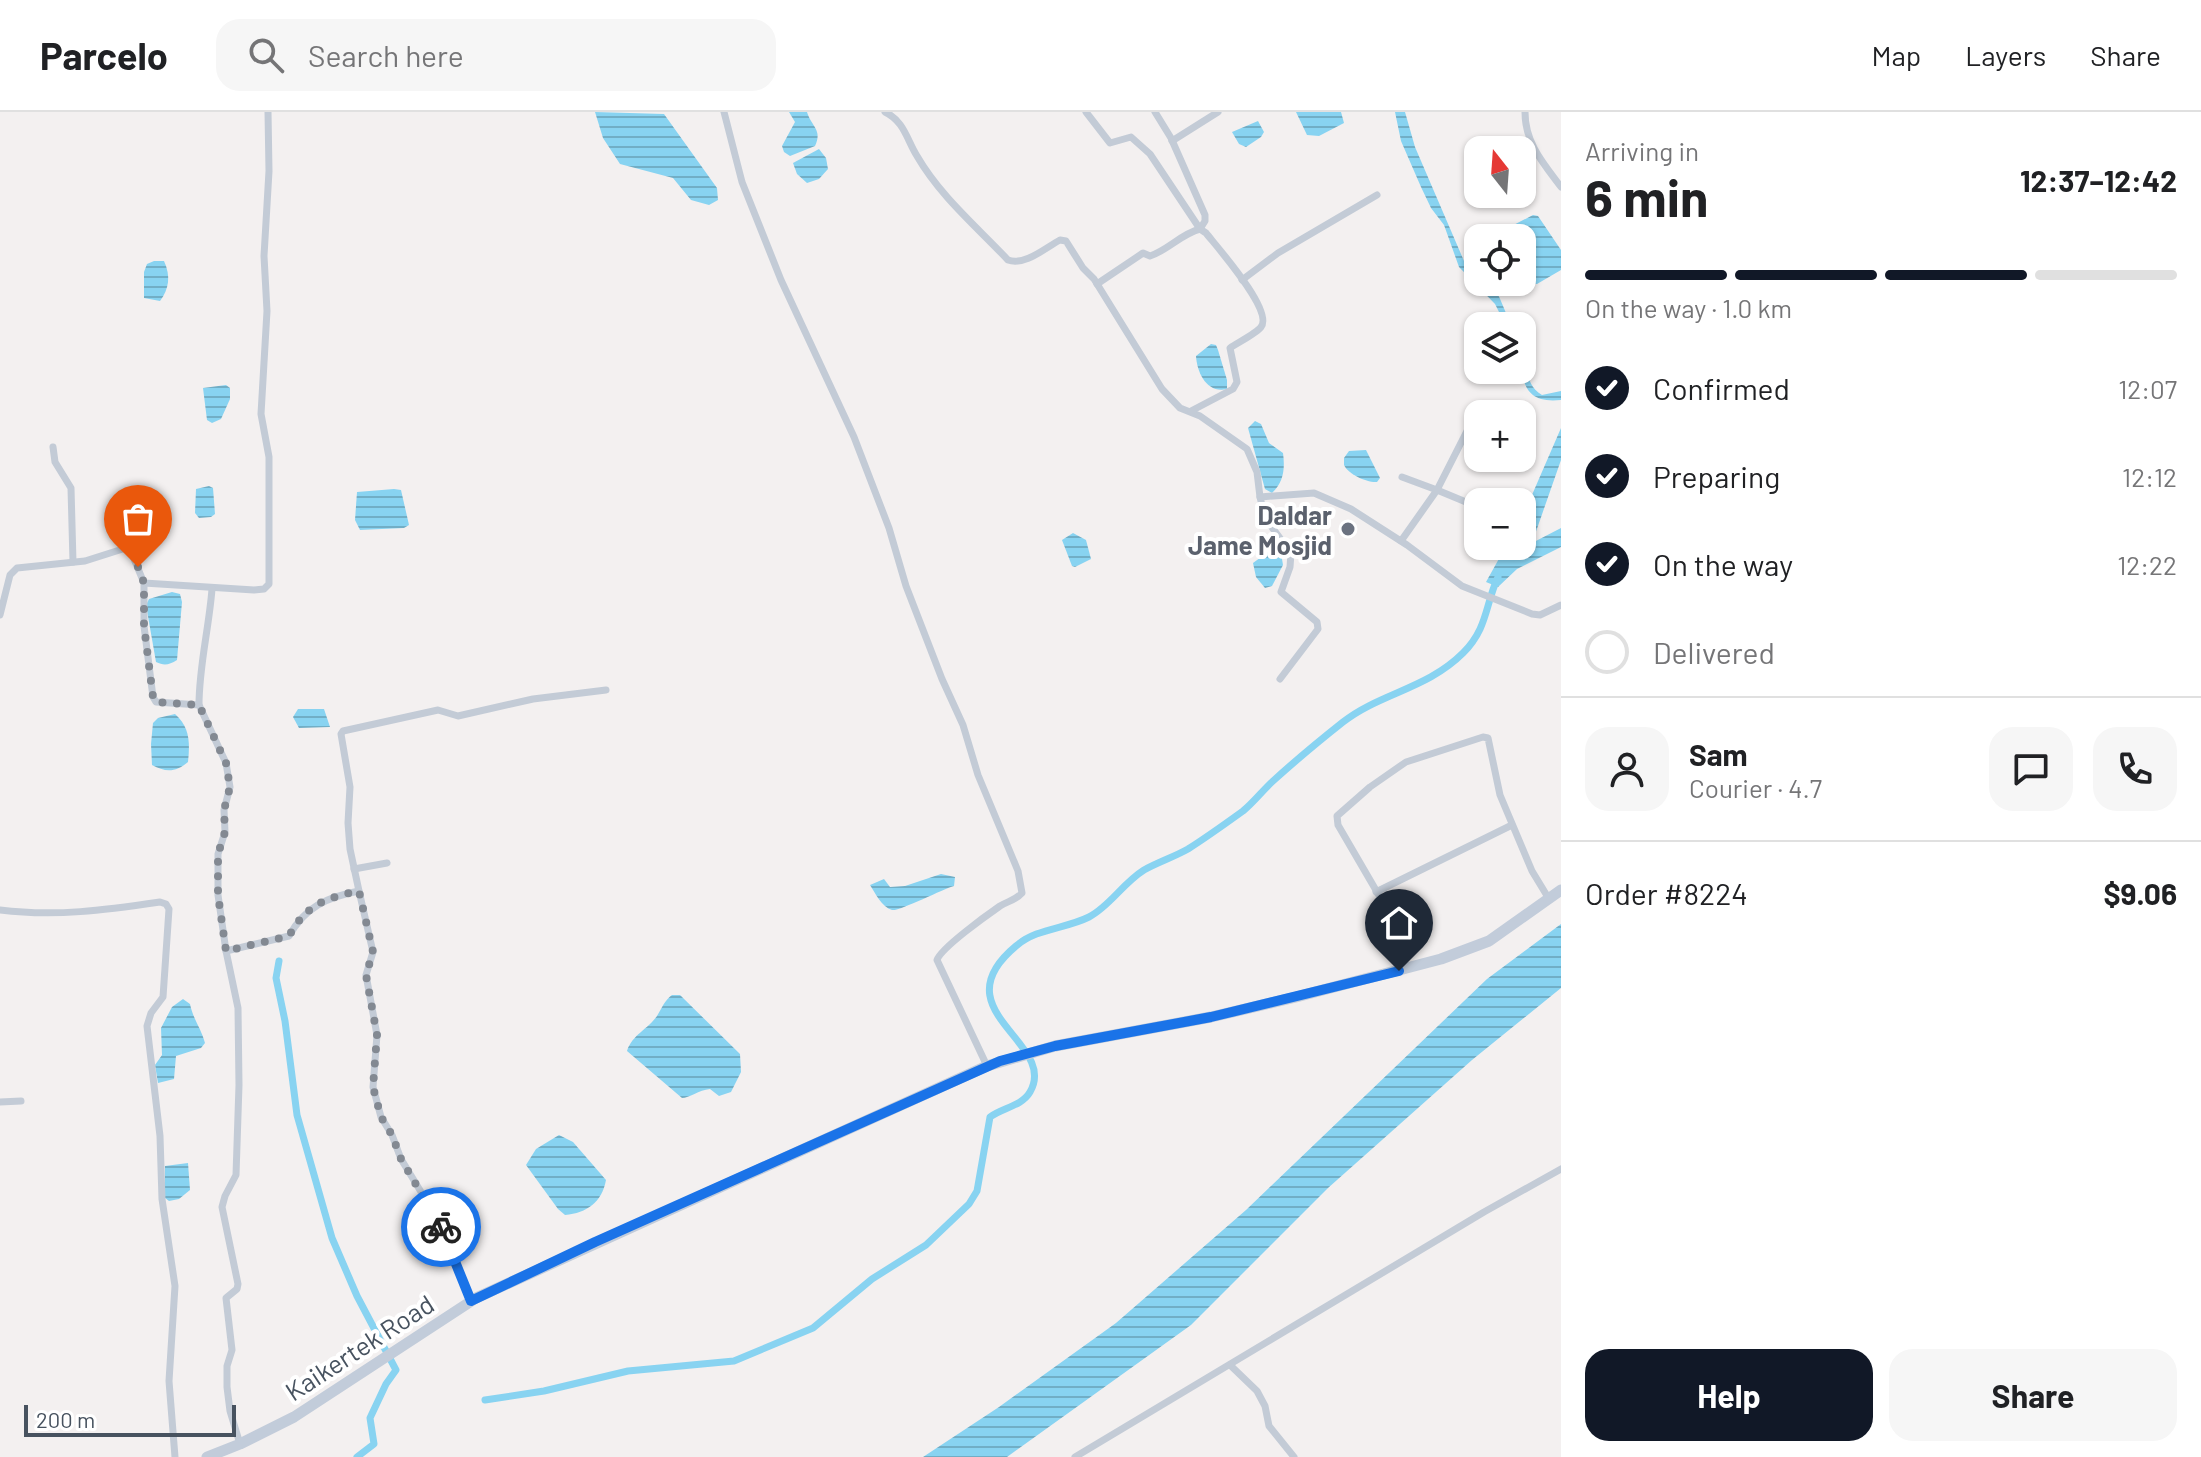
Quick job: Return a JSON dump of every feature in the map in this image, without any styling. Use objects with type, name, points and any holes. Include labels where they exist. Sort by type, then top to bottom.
[{"type":"main road","name":"Kaikertek Road","points":[[207,1457],[294,1417],[471,1301],[987,1066],[1055,1046],[1211,1017],[1399,971],[1489,941],[1561,890]]},
{"type":"street","points":[[144,583],[254,590],[264,589],[269,584],[269,457],[261,414],[267,311],[264,256],[269,171],[268,112]]},
{"type":"street","points":[[724,112],[742,182],[781,280],[854,437],[889,528],[911,598],[1018,871],[1022,893],[950,944],[939,953],[937,960],[987,1066]]},
{"type":"street","points":[[885,112],[902,125],[917,157],[948,198],[1008,260],[1013,263],[1021,261],[1060,240],[1066,241],[1097,284],[1162,389],[1180,408],[1191,411],[1247,449],[1257,472],[1265,518],[1291,553],[1290,567],[1281,592],[1317,622],[1318,629],[1280,679]]},
{"type":"street","points":[[1086,112],[1110,143],[1131,137],[1150,154],[1200,229],[1242,280],[1265,317],[1261,328],[1230,348],[1237,382],[1233,389],[1191,411]]},
{"type":"street","points":[[1097,284],[1143,253],[1150,256],[1162,252],[1190,232],[1200,229],[1205,221],[1172,141],[1155,112]]},
{"type":"street","points":[[1172,141],[1218,112]]},
{"type":"street","points":[[1525,112],[1530,143],[1561,187]]},
{"type":"street","points":[[1242,280],[1278,253],[1377,195]]},
{"type":"street","points":[[1401,541],[1437,490],[1464,437]]},
{"type":"street","points":[[53,447],[55,462],[71,488],[73,562]]},
{"type":"street","points":[[1402,477],[1464,501]]},
{"type":"street","points":[[1260,497],[1314,493],[1351,509],[1476,593],[1540,615],[1561,605]]},
{"type":"street","points":[[0,615],[10,575],[17,568],[73,562],[129,547],[144,583],[144,626],[153,697],[162,704],[199,705]]},
{"type":"street","points":[[212,589],[209,623],[199,668],[199,705],[226,763],[230,787],[224,810],[225,832],[218,854],[218,895],[238,1008],[239,1085],[236,1175],[222,1207],[238,1284],[237,1289],[226,1298],[232,1350],[227,1366],[227,1387],[230,1411],[240,1444]]},
{"type":"street","points":[[471,1301],[432,1210],[401,1159],[373,1087],[377,1035],[366,975],[373,952],[350,849],[350,787],[341,734],[343,731],[438,710],[458,716],[533,699],[606,690]]},
{"type":"street","points":[[1399,971],[1384,904],[1338,825],[1337,816],[1370,787],[1406,762],[1486,737],[1491,744],[1500,795],[1532,871],[1549,899]]},
{"type":"street","points":[[1376,892],[1512,825]]},
{"type":"street","points":[[354,869],[387,863]]},
{"type":"street","points":[[226,951],[289,936],[298,920],[321,901],[359,891]]},
{"type":"street","points":[[0,910],[37,915],[89,913],[160,902],[169,909],[163,997],[151,1013],[147,1026],[160,1136],[162,1199],[175,1286],[169,1381],[175,1457]]},
{"type":"street","points":[[0,1102],[21,1101]]},
{"type":"street","points":[[1075,1457],[1561,1169]]},
{"type":"street","points":[[1230,1365],[1257,1391],[1263,1401],[1269,1426],[1294,1457]]},
{"type":"water","points":[[595,112],[664,114],[717,188],[718,200],[709,205],[691,200],[673,178],[620,164],[603,138]]},
{"type":"water","points":[[789,112],[807,112],[818,136],[815,146],[790,156],[782,146],[795,122]]},
{"type":"water","points":[[1296,112],[1341,112],[1344,123],[1319,136],[1307,135]]},
{"type":"water","points":[[1395,112],[1405,112],[1415,147],[1464,261],[1464,272],[1459,267],[1444,225],[1431,208],[1401,141]]},
{"type":"water","points":[[1258,121],[1264,132],[1261,137],[1246,147],[1239,144],[1232,132]]},
{"type":"water","points":[[819,149],[826,158],[828,169],[819,179],[807,183],[797,174],[793,163]]},
{"type":"water","points":[[1533,215],[1538,216],[1561,250],[1561,270],[1536,284],[1536,224],[1516,224]]},
{"type":"water","points":[[164,261],[168,272],[167,287],[160,301],[144,298],[144,272],[147,264]]},
{"type":"water","points":[[1487,296],[1499,296],[1506,312],[1499,312]]},
{"type":"water","points":[[1211,344],[1216,345],[1218,350],[1227,389],[1220,390],[1209,385],[1198,369],[1196,356]]},
{"type":"water","points":[[1526,384],[1531,384],[1542,395],[1561,391],[1561,400],[1546,400],[1529,391]]},
{"type":"water","points":[[226,385],[230,388],[230,399],[221,419],[212,423],[207,420],[203,388]]},
{"type":"water","points":[[1255,421],[1261,424],[1269,443],[1283,453],[1283,474],[1272,493],[1265,489],[1248,428]]},
{"type":"water","points":[[1561,428],[1561,460],[1536,532],[1535,488]]},
{"type":"water","points":[[1366,450],[1380,478],[1377,482],[1358,477],[1344,465],[1349,451]]},
{"type":"water","points":[[213,488],[215,514],[199,518],[195,513],[196,489]]},
{"type":"water","points":[[401,490],[409,525],[404,528],[360,530],[355,520],[357,492]]},
{"type":"water","points":[[1561,528],[1561,547],[1536,560],[1536,541]]},
{"type":"water","points":[[1073,533],[1086,540],[1091,559],[1075,567],[1062,540]]},
{"type":"water","points":[[1272,549],[1281,553],[1283,565],[1272,586],[1265,588],[1256,577],[1253,563]]},
{"type":"water","points":[[1498,560],[1535,560],[1517,569],[1498,587],[1486,582]]},
{"type":"water","points":[[172,592],[180,594],[182,602],[177,660],[164,664],[156,662],[146,605],[149,599]]},
{"type":"water","points":[[298,709],[324,709],[330,727],[299,728],[293,717]]},
{"type":"water","points":[[175,714],[184,724],[188,736],[188,762],[174,770],[166,770],[152,765],[153,723],[158,718]]},
{"type":"water","points":[[941,874],[955,877],[954,886],[896,910],[885,906],[870,885],[884,879],[890,887],[905,886]]},
{"type":"water","points":[[1561,924],[1561,988],[1472,1060],[1328,1188],[1191,1325],[1007,1457],[923,1457],[1116,1323],[1246,1210],[1487,979]]},
{"type":"water","points":[[672,995],[680,995],[740,1054],[741,1072],[731,1092],[719,1096],[710,1089],[682,1098],[627,1051]]},
{"type":"water","points":[[183,999],[190,1004],[205,1043],[201,1048],[176,1056],[174,1079],[158,1083],[155,1065],[162,1055],[161,1028],[172,1007]]},
{"type":"water","points":[[559,1135],[573,1142],[606,1180],[601,1194],[592,1205],[565,1215],[526,1165],[536,1149]]},
{"type":"water","points":[[188,1163],[190,1190],[179,1199],[169,1201],[165,1198],[165,1166]]},
{"type":"waterway","points":[[485,1400],[544,1391],[628,1371],[734,1361],[813,1328],[872,1279],[926,1245],[969,1204],[977,1191],[990,1117],[1026,1097],[1035,1074],[1029,1057],[994,1008],[989,989],[995,969],[1024,940],[1089,917],[1144,870],[1188,849],[1223,826],[1307,751],[1357,712],[1449,665],[1477,635],[1498,577]]},
{"type":"waterway","points":[[279,961],[276,978],[297,1115],[332,1238],[357,1296],[396,1370],[370,1418],[374,1444],[357,1457]]},
{"type":"way so far","points":[[138,567],[144,583],[144,626],[153,697],[162,704],[199,705],[226,763],[230,787],[224,810],[225,832],[218,854],[218,895],[222,940],[226,951],[289,936],[298,920],[321,901],[359,891],[373,952],[366,975],[377,1035],[373,1087],[381,1117],[401,1159],[441,1227]]},
{"type":"place","name":"Daldar Jame Mosjid","points":[[1348,529]]},
{"type":"route","points":[[441,1227],[471,1301],[595,1242],[1000,1061],[1055,1046],[1211,1017],[1399,971]]}]
